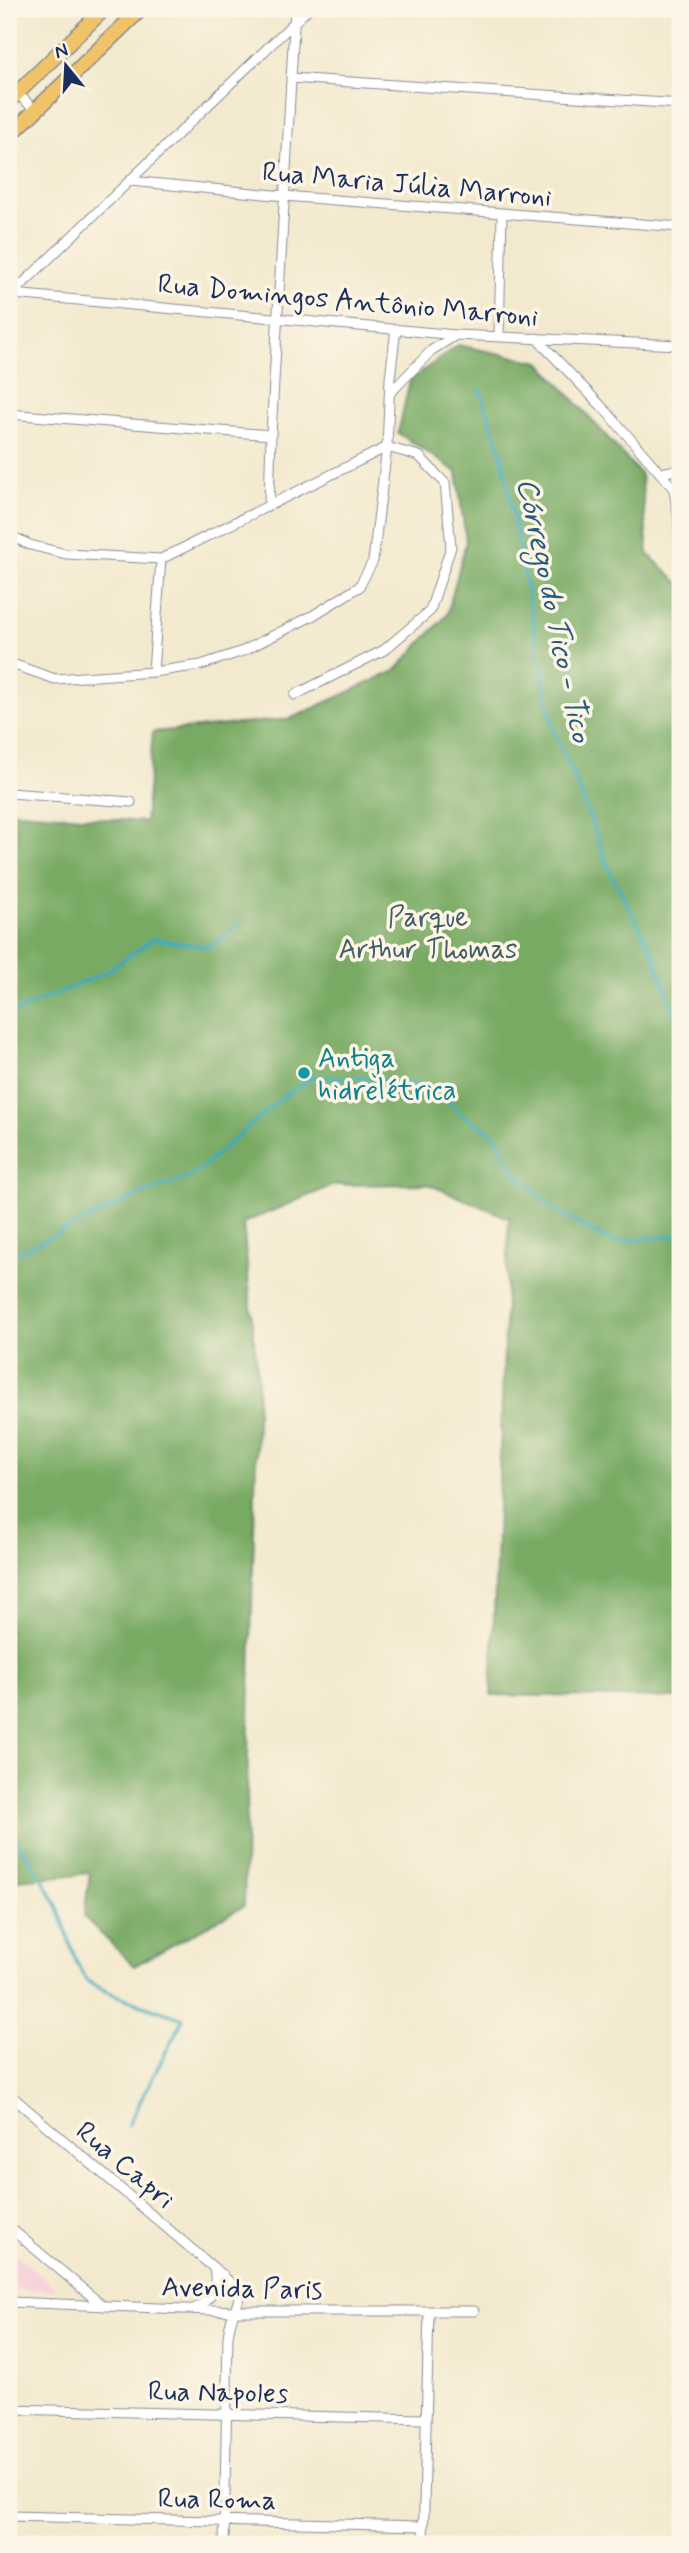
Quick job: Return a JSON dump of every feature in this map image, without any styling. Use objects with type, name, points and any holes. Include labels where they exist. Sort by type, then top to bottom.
[{"type":"main road","points":[[12,95],[104,9]]},
{"type":"main road","points":[[9,136],[141,9]]},
{"type":"street","points":[[270,505],[271,435],[295,9]]},
{"type":"street","points":[[11,296],[308,9]]},
{"type":"street","points":[[290,78],[680,104]]},
{"type":"street","points":[[12,95],[36,111]]},
{"type":"street","name":"Rua Maria Júlia Marroni","points":[[130,181],[284,196],[680,227]]},
{"type":"street","points":[[499,336],[502,214]]},
{"type":"street","name":"Rua Domingos Antônio Marroni","points":[[11,296],[277,317],[456,335],[680,345]]},
{"type":"street","points":[[9,663],[55,679],[152,672],[201,665],[243,651],[312,616],[359,587],[373,561],[387,447],[396,329]]},
{"type":"street","points":[[390,393],[432,350],[456,335]]},
{"type":"street","points":[[536,338],[607,412],[661,473],[676,495],[680,575]]},
{"type":"street","points":[[9,414],[271,435]]},
{"type":"street","points":[[9,535],[30,545],[66,554],[161,559],[387,447],[419,456],[445,483],[451,547],[430,611],[384,650],[295,695]]},
{"type":"street","points":[[661,473],[680,469]]},
{"type":"street","points":[[152,672],[161,559]]},
{"type":"street","points":[[9,793],[131,802]]},
{"type":"street","name":"Rua Capri","points":[[9,2094],[239,2292],[239,2303],[234,2311],[228,2336],[223,2544]]},
{"type":"street","points":[[9,2227],[103,2306]]},
{"type":"street","points":[[192,2310],[213,2295],[216,2288],[214,2268]]},
{"type":"street","name":"Avenida Paris","points":[[9,2302],[234,2311],[474,2311]]},
{"type":"street","points":[[423,2544],[429,2312]]},
{"type":"street","name":"Rua Napoles","points":[[9,2409],[425,2419]]},
{"type":"street","name":"Rua Roma","points":[[9,2516],[423,2526]]},
{"type":"shaded area","points":[[9,2248],[57,2290],[9,2289]]},
{"type":"green space","name":"Parque Arthur Thomas","points":[[458,345],[540,362],[641,475],[648,554],[680,584],[680,1504],[677,1506],[680,1536],[680,1698],[491,1695],[509,1218],[428,1184],[334,1185],[243,1223],[258,1380],[244,1906],[134,1966],[84,1917],[90,1873],[9,1881],[9,811],[145,822],[153,732],[290,719],[395,671],[447,615],[466,542],[457,472],[398,433],[410,380]]},
{"type":"waterway","name":"Córrego do Tico - Tico","points":[[480,389],[502,455],[553,729],[576,781],[608,867],[653,953],[680,1028]]},
{"type":"waterway","points":[[9,1015],[108,971],[153,939],[210,947],[241,923]]},
{"type":"waterway","points":[[9,1257],[138,1195],[192,1176],[280,1099],[313,1077],[407,1082],[437,1091],[462,1115],[494,1134],[516,1174],[551,1206],[577,1223],[612,1242],[680,1235]]},
{"type":"waterway","points":[[9,1828],[50,1893],[61,1916],[75,1959],[88,1981],[118,1996],[183,2019],[128,2125]]},
{"type":"place","name":"Antiga hidrelétrica","points":[[304,1073]]}]
